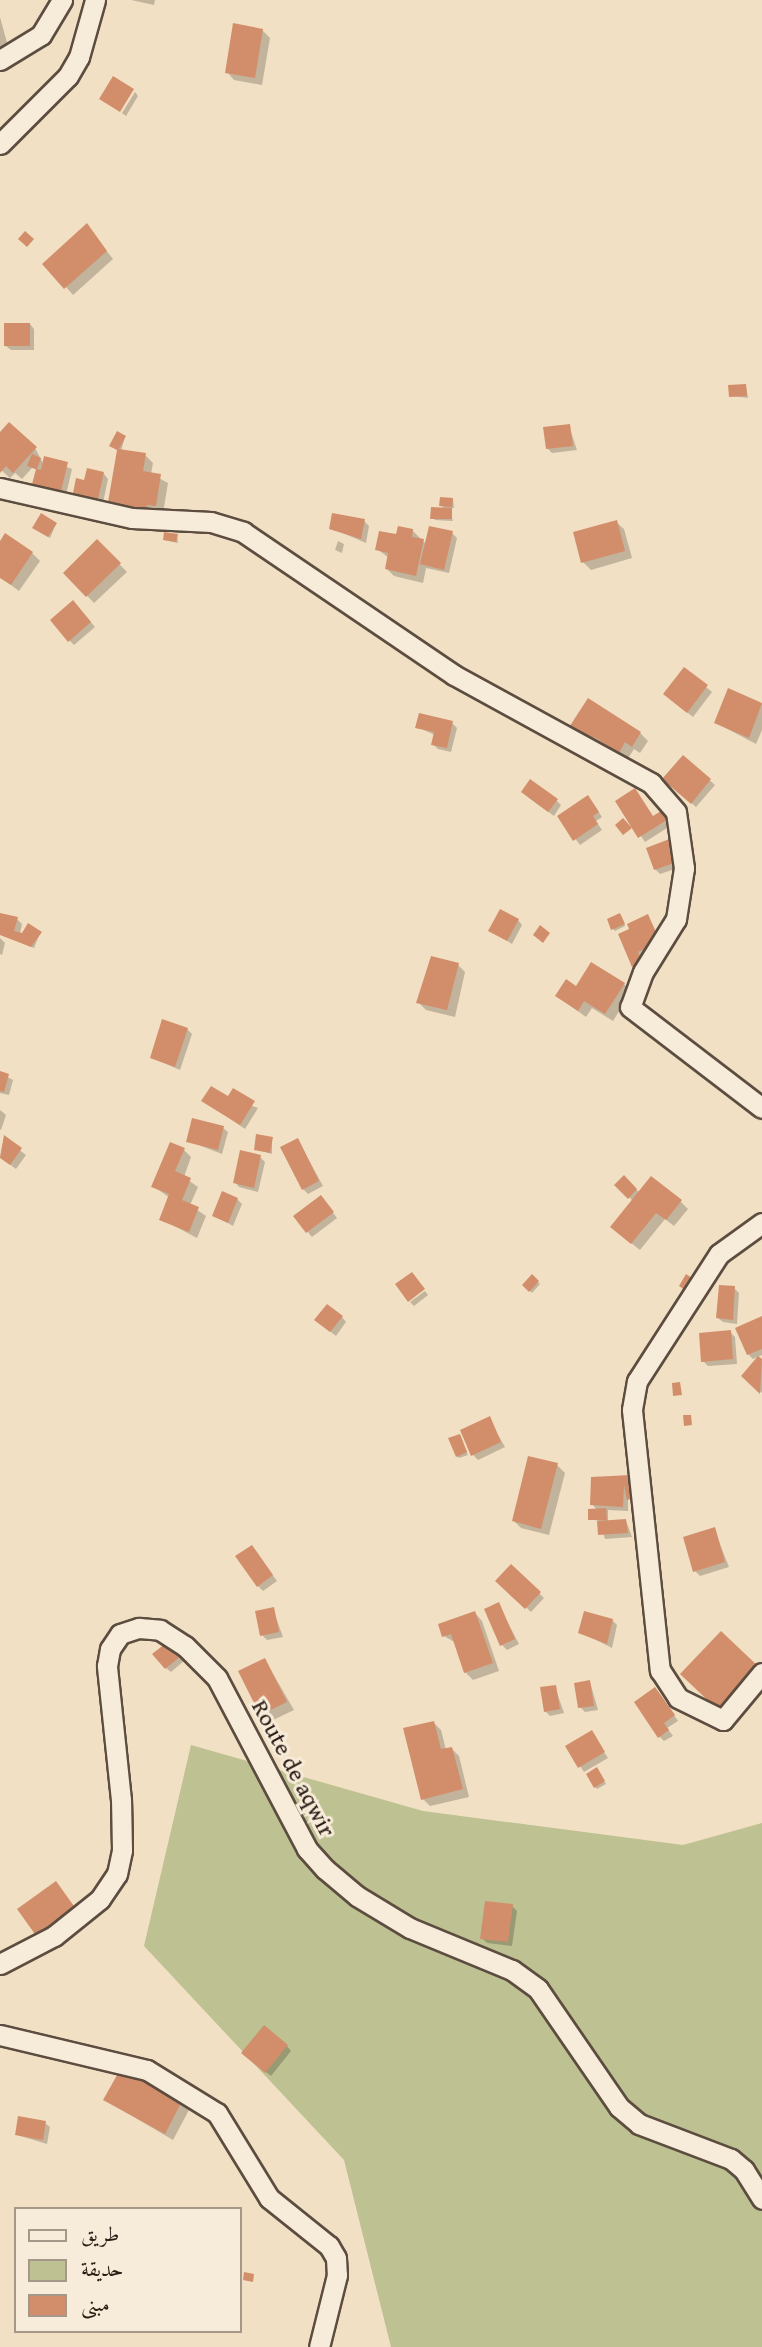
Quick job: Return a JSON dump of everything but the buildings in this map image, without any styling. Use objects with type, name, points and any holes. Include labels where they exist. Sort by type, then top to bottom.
[{"type":"street","points":[[0,60],[41,35],[62,0]]},
{"type":"street","points":[[0,144],[68,76],[79,57],[95,0]]},
{"type":"street","points":[[0,488],[132,518],[211,523],[243,532],[454,675],[651,783],[676,812],[684,868],[676,919],[643,972],[629,1007],[762,1108]]},
{"type":"street","points":[[762,1223],[719,1254],[637,1381],[632,1410],[660,1670],[678,1698],[723,1720],[762,1673]]},
{"type":"street","name":"Route de aqwir","points":[[0,1964],[54,1936],[100,1899],[117,1874],[122,1850],[121,1800],[107,1666],[110,1649],[120,1634],[139,1628],[160,1630],[185,1646],[217,1678],[301,1839],[325,1869],[357,1896],[410,1928],[512,1970],[538,1989],[619,2107],[639,2124],[731,2159],[744,2170],[762,2199]]},
{"type":"street","points":[[0,2035],[147,2070],[217,2113],[269,2198],[329,2246],[336,2258],[337,2276],[319,2347]]},
{"type":"green space","points":[[191,1745],[423,1811],[683,1845],[762,1823],[762,2347],[391,2347],[344,2160],[144,1946]]}]
